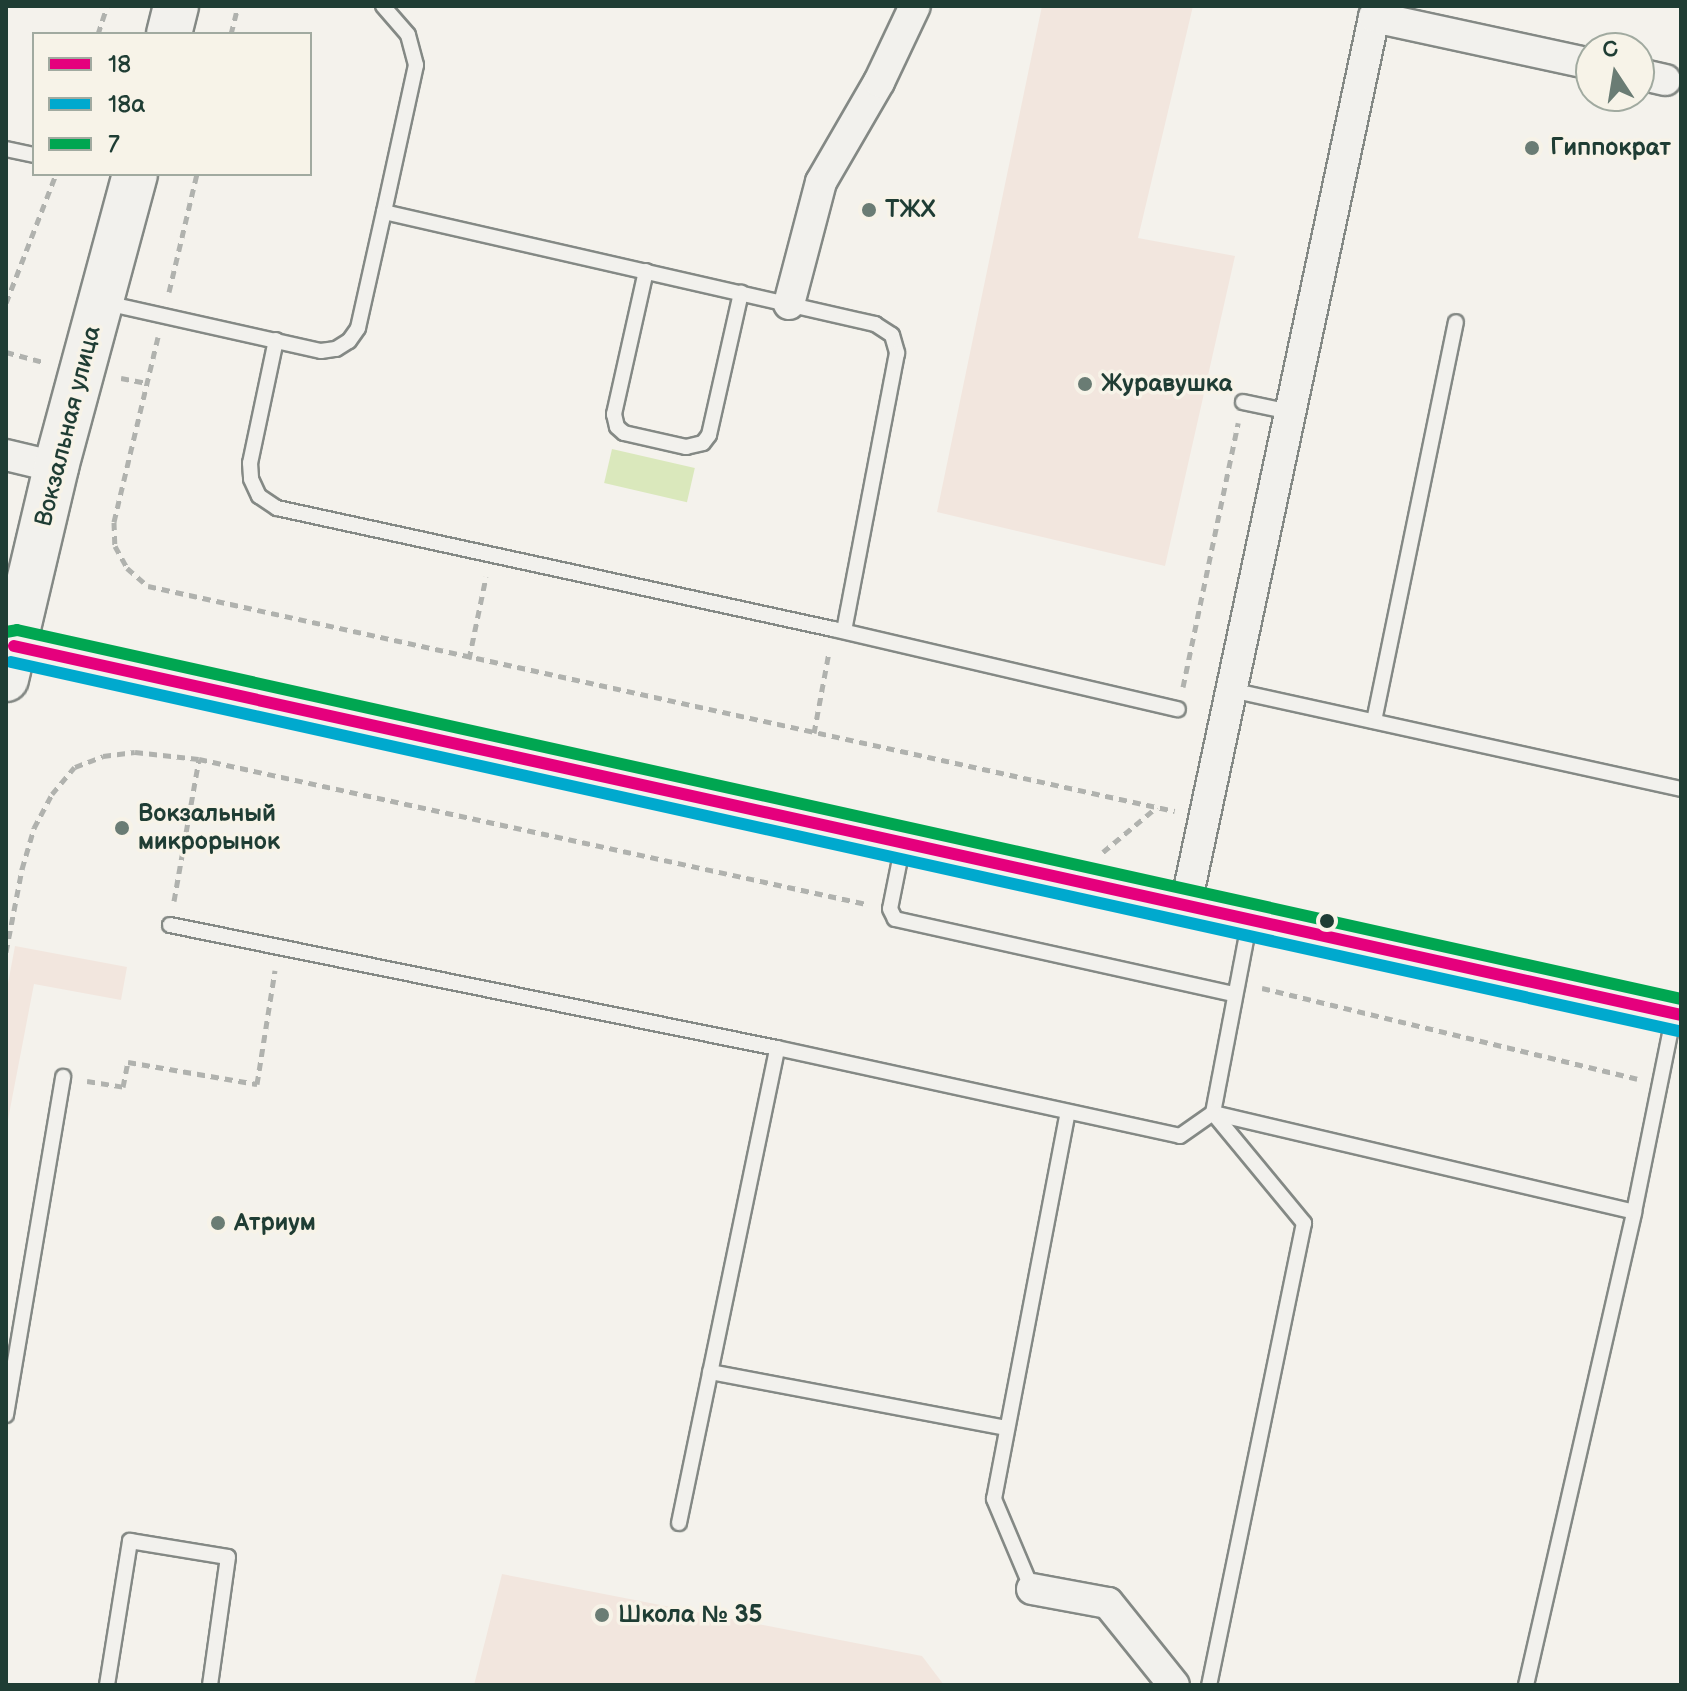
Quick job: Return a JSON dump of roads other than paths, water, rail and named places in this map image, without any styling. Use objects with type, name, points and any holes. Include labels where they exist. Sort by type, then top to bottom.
[{"type":"main road","points":[[170,32],[176,6]]},
{"type":"main road","name":"Вокзальная улица","points":[[10,663],[56,467],[134,176]]},
{"type":"street","points":[[789,304],[821,182],[879,82],[915,6]]},
{"type":"street","points":[[1186,904],[1374,17],[1575,61]]},
{"type":"street","points":[[6,455],[56,467]]},
{"type":"street","points":[[10,663],[903,843],[1677,1014]]},
{"type":"street","points":[[1032,1589],[1108,1603],[1174,1685]]},
{"type":"lane","points":[[99,301],[321,351],[336,349],[349,341],[358,328],[416,65],[408,35],[383,6]]},
{"type":"lane","points":[[6,149],[32,155]]},
{"type":"lane","points":[[384,212],[886,329],[896,342],[897,353],[839,630]]},
{"type":"lane","points":[[646,271],[614,414],[617,427],[640,436],[695,447],[709,435],[741,293]]},
{"type":"lane","points":[[1374,721],[1456,322]]},
{"type":"lane","points":[[276,340],[250,463],[251,479],[259,496],[277,508],[839,630],[1178,709]]},
{"type":"lane","points":[[1243,402],[1290,412]]},
{"type":"lane","points":[[1230,690],[1681,789]]},
{"type":"lane","points":[[903,843],[890,909],[895,919],[1235,988]]},
{"type":"lane","points":[[170,925],[777,1048],[1180,1136],[1213,1113],[1250,919]]},
{"type":"lane","points":[[1526,1685],[1677,1014]]},
{"type":"lane","points":[[679,1523],[777,1048]]},
{"type":"lane","points":[[6,1415],[63,1077]]},
{"type":"lane","points":[[1032,1589],[994,1499],[1068,1112]]},
{"type":"lane","points":[[1213,1113],[1634,1212]]},
{"type":"lane","points":[[1209,1685],[1304,1223],[1213,1113]]},
{"type":"lane","points":[[710,1372],[1007,1428]]},
{"type":"lane","points":[[107,1685],[130,1541],[228,1557],[210,1685]]},
{"type":"place","name":"Гиппократ","points":[[1532,148]]},
{"type":"place","name":"ТЖХ","points":[[869,210]]},
{"type":"place","name":"Журавушка","points":[[1085,384]]},
{"type":"place","name":"Вокзальный микрорынок","points":[[122,828]]},
{"type":"place","name":"Атриум","points":[[218,1223]]},
{"type":"place","name":"Школа № 35","points":[[602,1615]]}]
